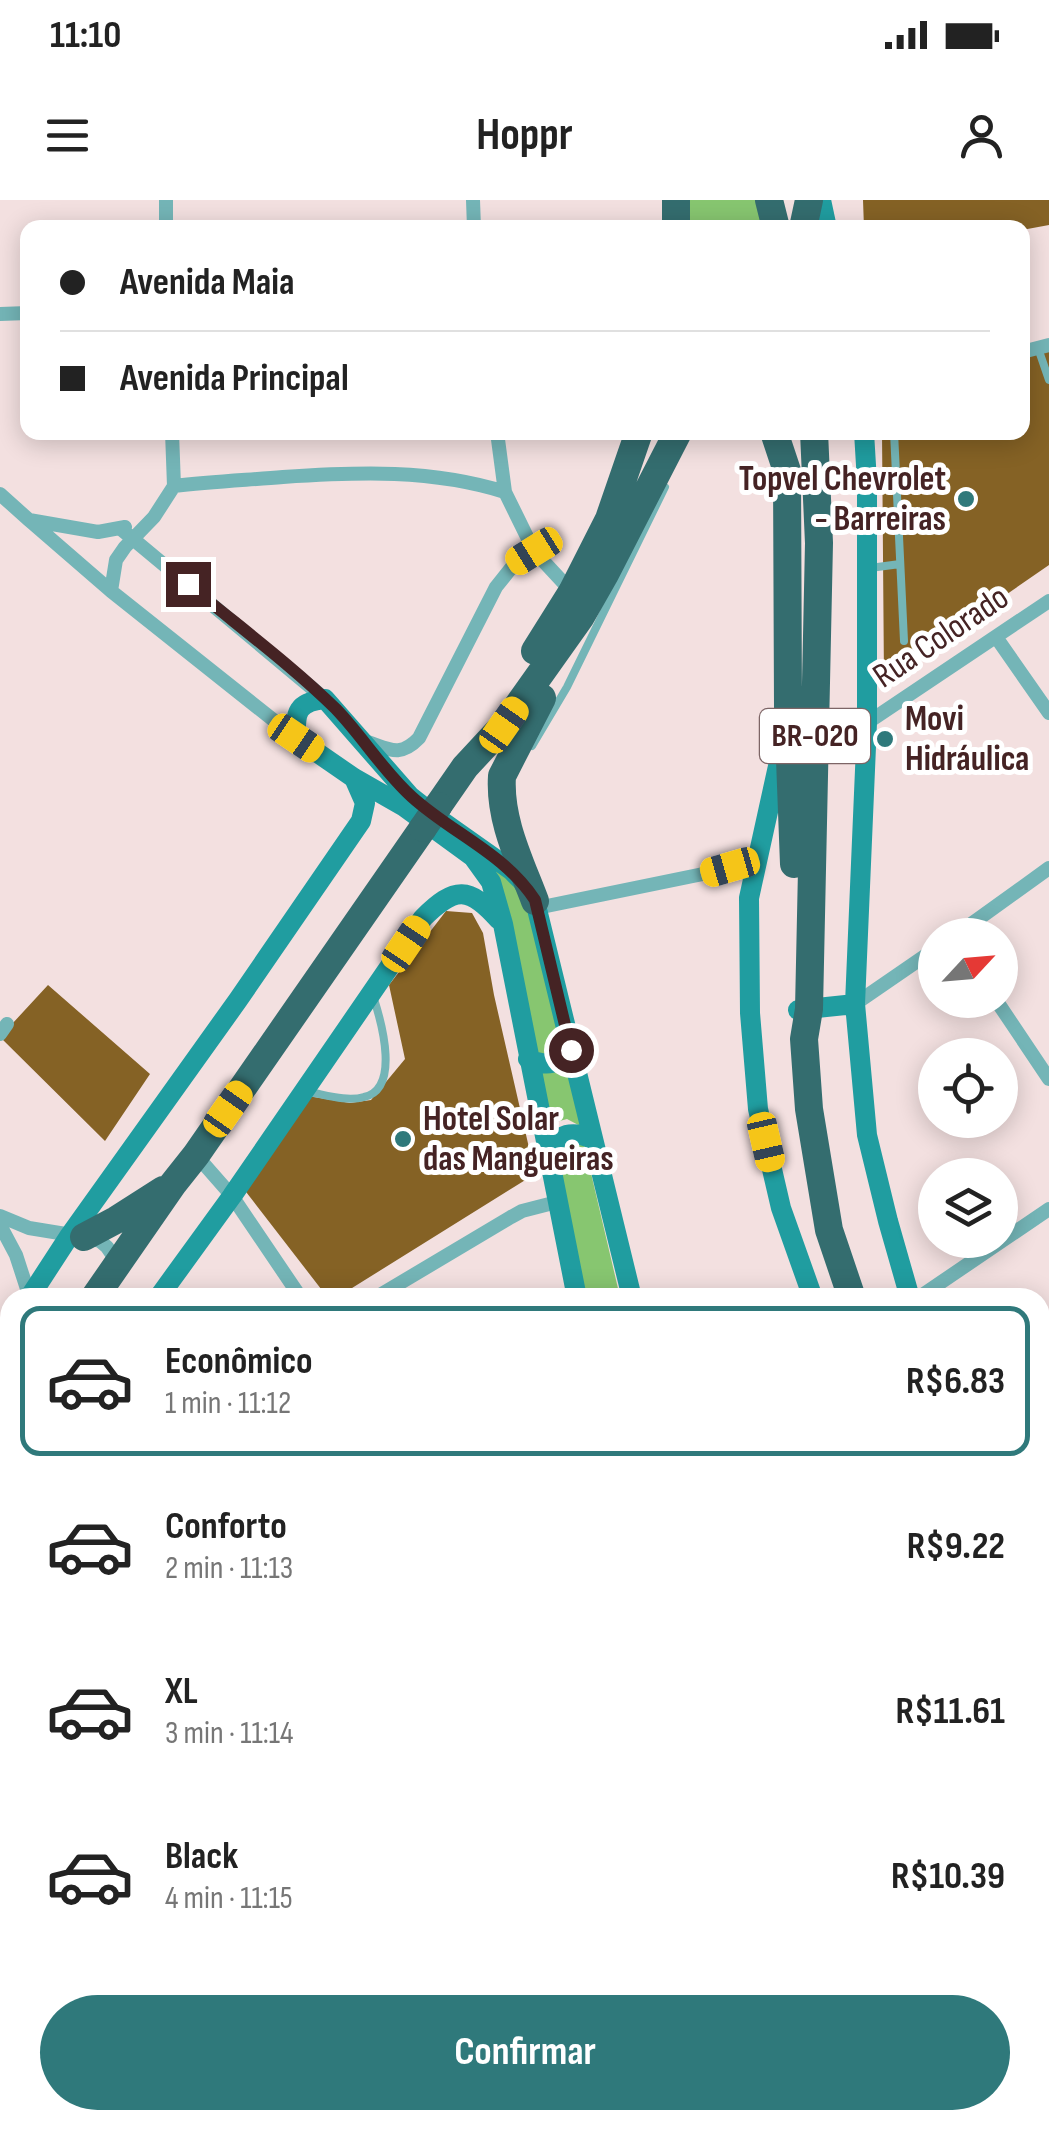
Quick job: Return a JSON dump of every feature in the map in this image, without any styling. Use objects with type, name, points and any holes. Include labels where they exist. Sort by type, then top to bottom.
[{"type":"highway","points":[[101,1288],[434,822],[466,767],[476,741],[572,592],[609,519],[636,440]]},
{"type":"highway","points":[[536,904],[502,807],[502,776],[674,440]]},
{"type":"highway","points":[[777,440],[787,471],[788,706],[795,842],[793,936],[803,1010],[809,1108],[828,1230],[848,1288]]},
{"type":"highway","name":"BR-020","points":[[803,1010],[819,543],[814,440]]},
{"type":"highway","points":[[466,767],[504,725],[580,618],[606,574]]},
{"type":"highway","points":[[77,1236],[116,1220],[172,1184]]},
{"type":"main road","points":[[864,440],[867,723],[855,1004],[867,1135],[907,1288]]},
{"type":"main road","points":[[574,1288],[503,924],[491,882],[473,857],[434,822],[354,778],[296,738],[295,722],[300,707],[310,700],[325,699],[410,796],[511,870],[536,904],[630,1288]]},
{"type":"main road","points":[[788,706],[749,898],[749,969],[758,1108],[782,1208],[810,1288]]},
{"type":"main road","points":[[36,1288],[77,1236],[361,821],[365,803],[354,778]]},
{"type":"main road","points":[[165,1288],[423,918],[448,896],[462,892],[484,903],[503,924]]},
{"type":"main road","points":[[803,1010],[855,1004]]},
{"type":"main road","points":[[528,1060],[552,1064],[571,1050]]},
{"type":"main road","points":[[546,1152],[561,1136],[570,1133],[593,1139]]},
{"type":"street","points":[[112,591],[116,560],[127,534],[154,516],[174,486],[172,440]]},
{"type":"street","points":[[498,440],[505,492],[534,551],[572,592]]},
{"type":"street","points":[[174,486],[341,473],[400,474],[439,476],[505,492]]},
{"type":"street","points":[[0,494],[112,591],[296,738]]},
{"type":"street","points":[[29,520],[127,534],[325,699]]},
{"type":"street","points":[[363,741],[397,752],[408,749],[419,738],[496,587],[516,562],[534,551]]},
{"type":"street","name":"Rua Colorado","points":[[867,723],[1049,601]]},
{"type":"street","points":[[996,637],[1049,713]]},
{"type":"street","points":[[536,904],[703,874],[756,859]]},
{"type":"street","points":[[980,918],[1049,868]]},
{"type":"street","points":[[855,1004],[918,961]]},
{"type":"street","points":[[1008,1018],[1049,1079]]},
{"type":"street","points":[[196,1156],[232,1196],[294,1288]]},
{"type":"street","points":[[392,1288],[510,1217],[557,1202]]},
{"type":"street","points":[[933,1288],[1049,1209]]},
{"type":"street","points":[[0,1216],[28,1228],[100,1242],[118,1263]]},
{"type":"street","points":[[0,1225],[16,1255],[26,1288]]},
{"type":"lane","points":[[1036,349],[1049,380]]},
{"type":"lane","points":[[894,440],[904,641]]},
{"type":"lane","points":[[867,482],[896,477]]},
{"type":"lane","points":[[527,754],[568,687],[668,480]]},
{"type":"lane","points":[[867,568],[900,564]]},
{"type":"lane","points":[[513,801],[514,846]]},
{"type":"lane","points":[[304,1091],[355,1099],[372,1094],[385,1078],[385,1052],[373,994]]},
{"type":"green space","points":[[688,200],[758,200],[764,220],[687,220]]},
{"type":"green space","points":[[492,858],[528,900],[562,1049],[554,1055],[534,1056]]},
{"type":"green space","points":[[567,1061],[584,1128],[567,1119],[548,1130],[532,1067]]},
{"type":"green space","points":[[583,1139],[618,1288],[579,1288],[549,1147]]},
{"type":"building","points":[[863,200],[1049,200],[1049,225],[1030,229],[1030,220],[864,220]]},
{"type":"building","name":"Topvel Chevrolet - Barreiras","points":[[1049,350],[1049,565],[884,679],[882,440],[1030,440],[1030,356]]},
{"type":"building","name":"Hotel Solar das Mangueiras","points":[[446,911],[472,913],[483,933],[535,1174],[352,1288],[320,1288],[243,1188],[308,1096],[350,1103],[371,1100],[405,1059],[389,985]]},
{"type":"building","points":[[48,985],[150,1074],[105,1141],[0,1037]]},
{"type":"place","name":"Topvel Chevrolet - Barreiras","points":[[966,499]]},
{"type":"place","name":"Movi Hidráulica","points":[[885,739]]},
{"type":"place","name":"Hotel Solar das Mangueiras","points":[[403,1139]]},
{"type":"route","points":[[188,584],[338,711],[410,796],[522,881],[535,900],[571,1050]]}]
